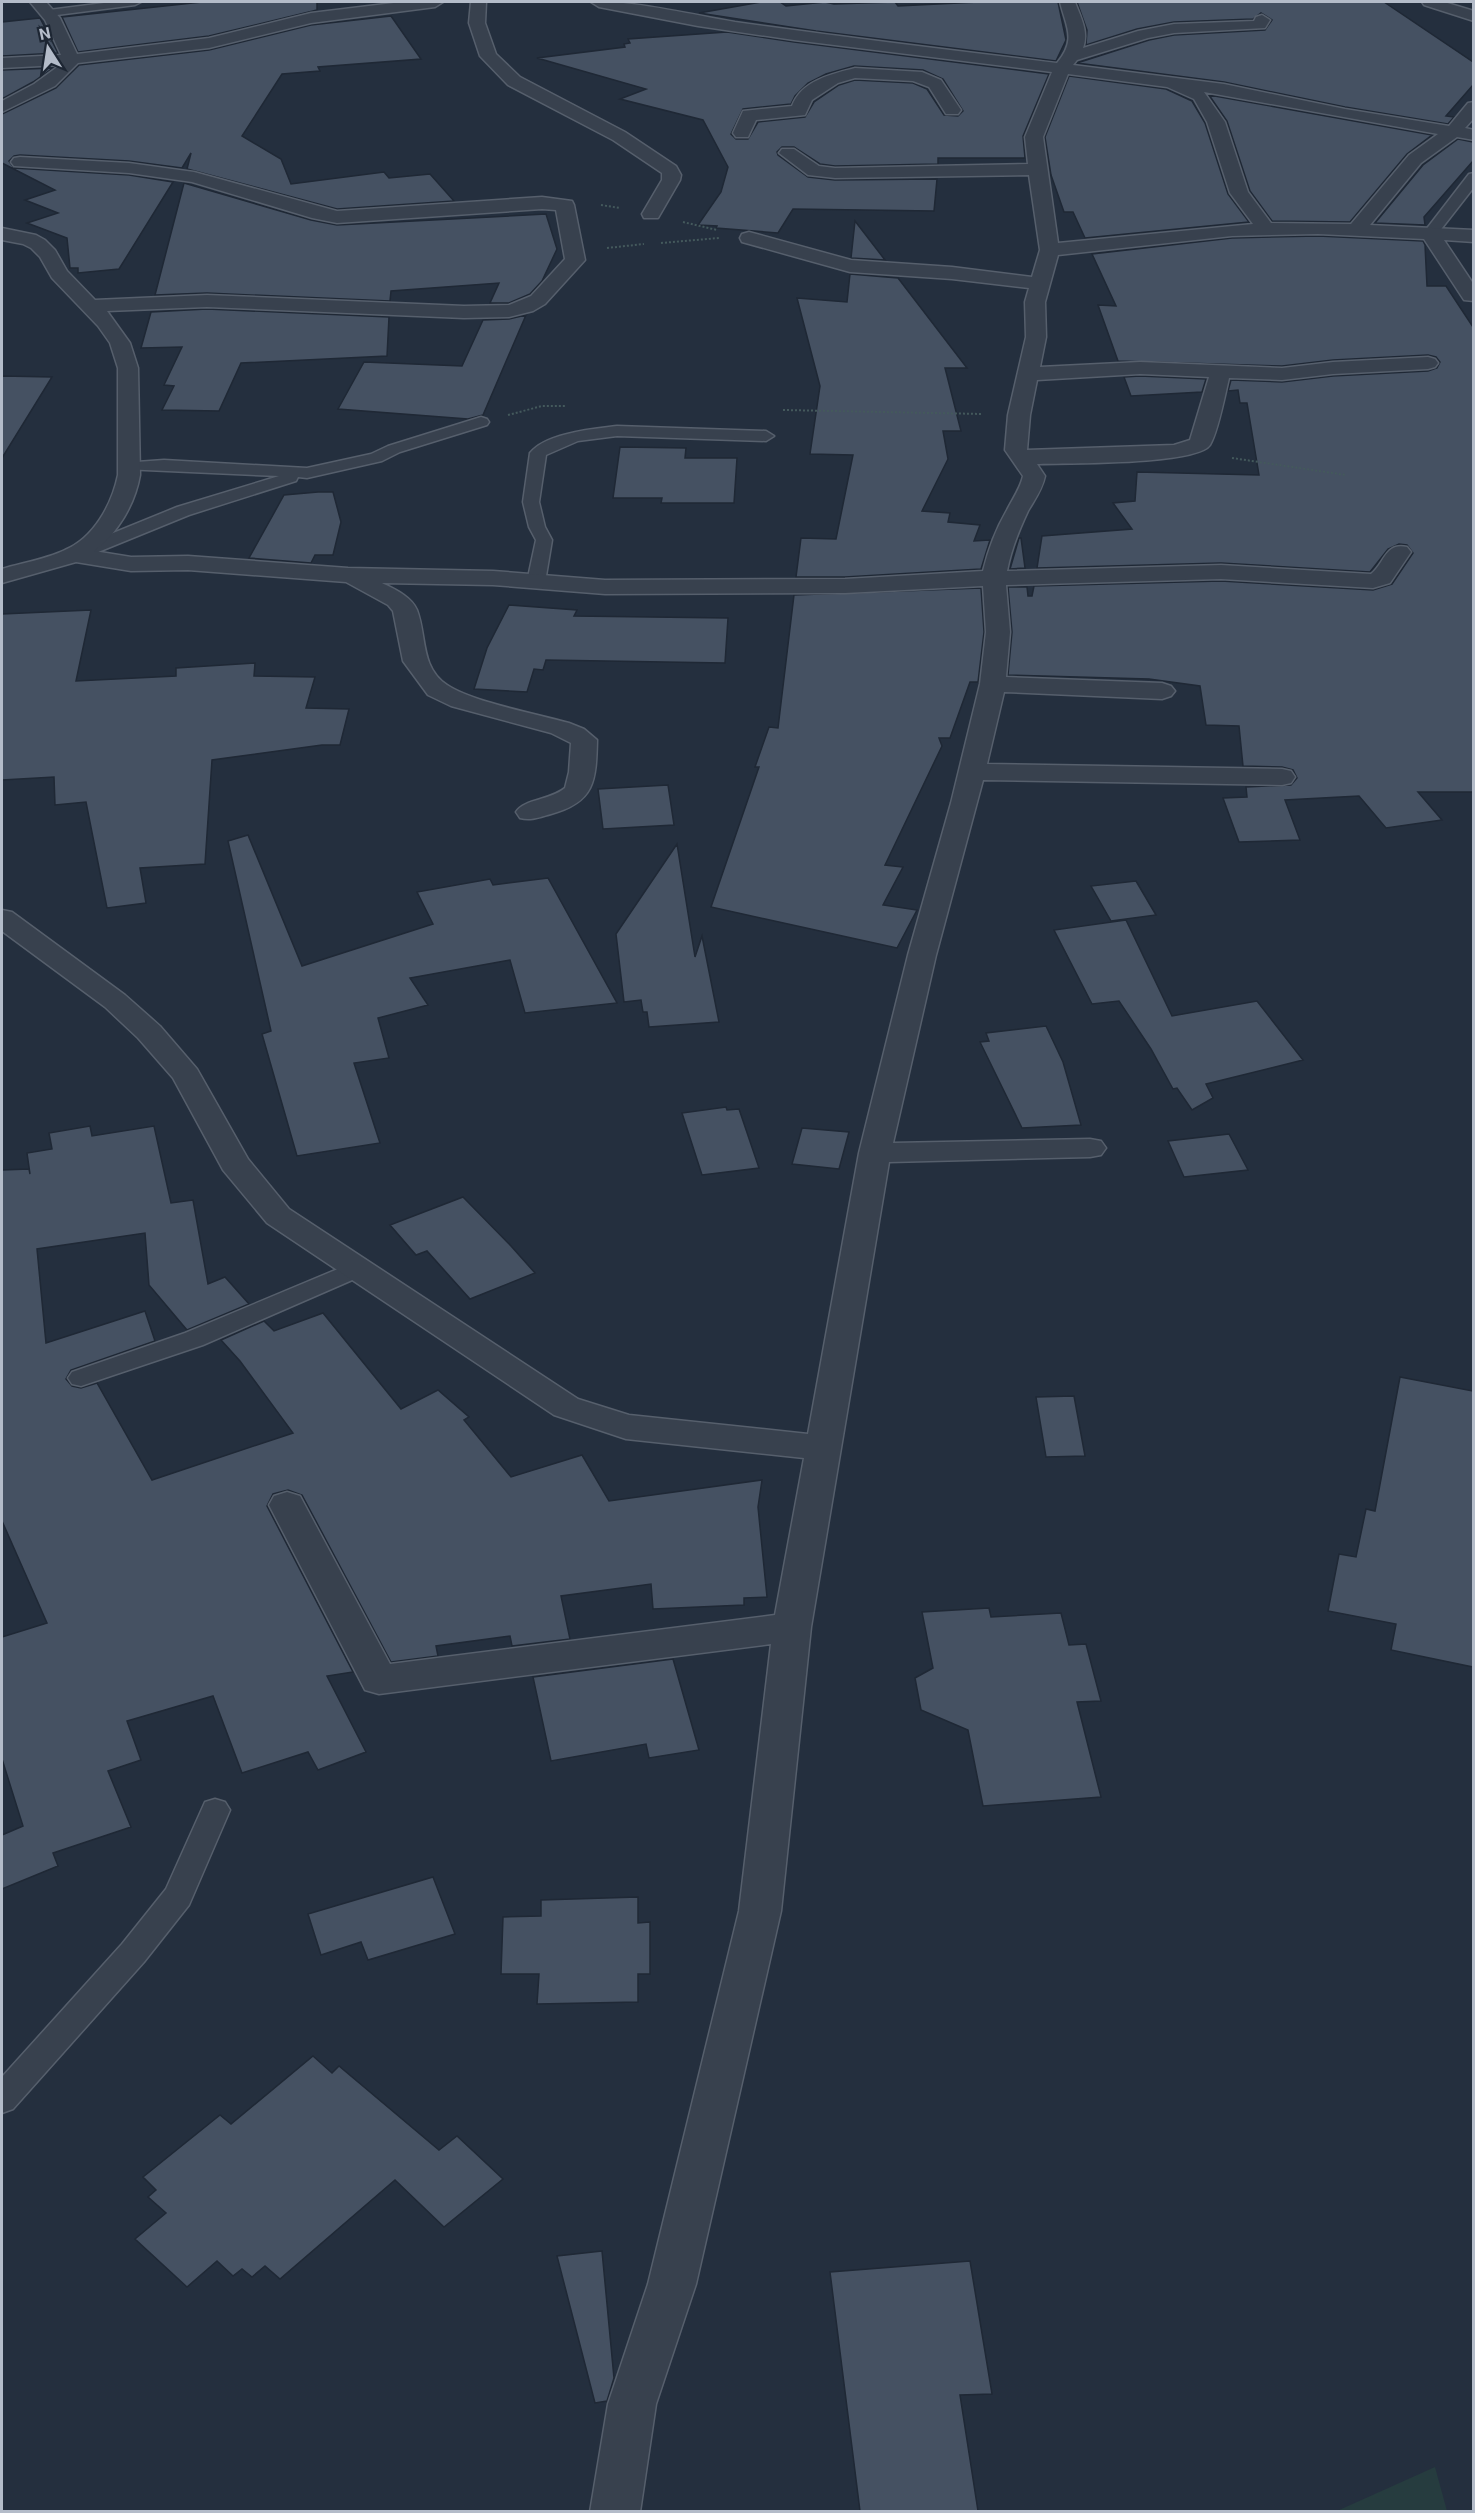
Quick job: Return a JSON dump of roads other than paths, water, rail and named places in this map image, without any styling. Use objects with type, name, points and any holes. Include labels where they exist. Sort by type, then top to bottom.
[{"type":"street","points":[[2,63],[72,60],[210,43],[310,18],[435,2]]},
{"type":"street","points":[[478,2],[477,23],[488,56],[514,81],[619,136],[670,170],[671,180],[651,214]]},
{"type":"street","points":[[599,2],[740,27],[889,47],[1067,62],[1166,81],[1224,89],[1452,133],[1473,133]]},
{"type":"street","points":[[615,2511],[632,2404],[672,2284],[760,1911],[792,1627],[874,1153],[922,955],[972,772],[993,684],[998,632],[994,578],[999,552],[1017,511],[1031,489],[1034,476],[1017,450],[1019,415],[1036,337],[1035,302],[1050,250],[1034,137],[1078,39],[1077,29],[1067,2]]},
{"type":"street","points":[[1430,2],[1473,16]]},
{"type":"street","points":[[44,7],[72,60]]},
{"type":"street","points":[[1067,62],[1152,33],[1189,27],[1234,28],[1259,25],[1262,21]]},
{"type":"street","points":[[870,94],[869,85],[889,47]]},
{"type":"street","points":[[2,107],[51,82],[64,72],[72,60]]},
{"type":"street","points":[[742,133],[749,115],[800,111],[804,97],[832,79],[855,73],[916,76],[935,84],[952,110]]},
{"type":"street","points":[[1166,81],[1200,96],[1216,122],[1239,193],[1266,229]]},
{"type":"street","points":[[1356,230],[1415,159],[1452,133],[1473,107]]},
{"type":"street","points":[[788,153],[814,171],[835,173],[1037,170]]},
{"type":"street","points":[[20,162],[129,168],[194,177],[319,214],[337,217],[559,203],[565,205],[575,260],[538,300],[526,308],[509,312],[430,311],[207,301],[90,306]]},
{"type":"street","points":[[1050,250],[1188,234],[1266,229],[1356,230],[1473,236]]},
{"type":"street","points":[[2,234],[29,239],[38,244],[48,254],[59,274],[90,306],[120,343],[128,368],[129,466],[126,491],[116,511],[98,537],[75,555],[2,576]]},
{"type":"street","points":[[1430,234],[1471,296]]},
{"type":"street","points":[[749,238],[850,266],[885,270],[933,271],[1042,284]]},
{"type":"street","points":[[1028,374],[1140,369],[1282,374],[1333,368],[1428,363]]},
{"type":"street","points":[[1021,458],[1174,452],[1190,449],[1200,443],[1221,372]]},
{"type":"street","points":[[75,555],[131,564],[188,563],[348,575],[493,578],[606,587],[682,588],[845,586],[994,578],[1221,572],[1373,581],[1382,578],[1399,552]]},
{"type":"street","points":[[348,575],[396,600],[405,610],[415,661],[437,690],[459,701],[560,728],[584,740],[583,779],[576,794],[562,803],[529,812]]},
{"type":"street","points":[[993,684],[1162,691]]},
{"type":"street","points":[[972,772],[1282,777]]},
{"type":"street","points":[[2,918],[115,1001],[149,1032],[186,1075],[234,1163],[278,1216],[566,1407],[626,1427],[822,1448]]},
{"type":"street","points":[[874,1153],[1090,1148]]},
{"type":"street","points":[[288,1505],[380,1680],[792,1627]]},
{"type":"lane","points":[[44,7],[135,2]]},
{"type":"lane","points":[[1430,234],[1473,177]]},
{"type":"lane","points":[[75,555],[183,511],[307,473],[376,458],[394,448],[481,422]]},
{"type":"lane","points":[[536,582],[544,540],[537,527],[531,502],[538,453],[556,442],[584,435],[617,431],[766,436]]},
{"type":"lane","points":[[129,466],[164,465],[307,473]]},
{"type":"lane","points":[[81,1378],[194,1340],[357,1269]]},
{"type":"lane","points":[[2,2099],[133,1953],[177,1896],[215,1810]]}]
